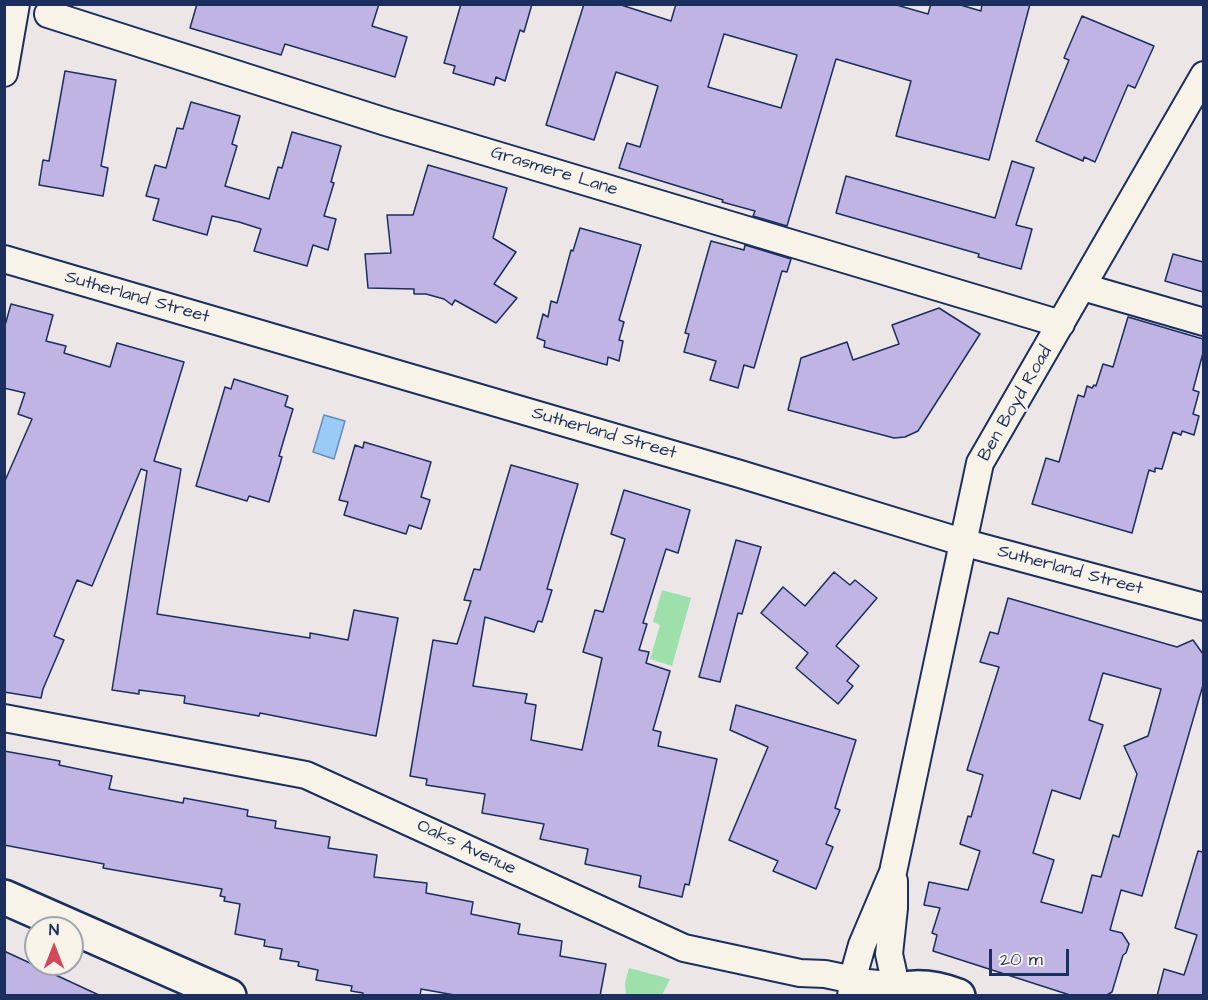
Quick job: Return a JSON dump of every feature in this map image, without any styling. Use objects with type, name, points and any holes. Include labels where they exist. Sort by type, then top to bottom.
[{"type":"main road","points":[[4,897],[230,996]]},
{"type":"main road","points":[[897,991],[958,996]]},
{"type":"street","points":[[4,73],[16,4]]},
{"type":"street","name":"Grasmere Lane","points":[[48,14],[386,122],[1061,324]]},
{"type":"street","name":"Ben Boyd Road","points":[[852,988],[862,945],[893,872],[980,463],[1203,75]]},
{"type":"street","name":"Sutherland Street","points":[[4,259],[962,542],[1203,608]]},
{"type":"street","points":[[1083,287],[1203,322]]},
{"type":"street","name":"Oaks Avenue","points":[[4,718],[306,775],[684,948],[800,973],[825,974],[852,988],[897,991]]},
{"type":"street","name":"Ben Boyd Road","points":[[893,872],[894,908],[889,954],[897,991]]},
{"type":"green space","points":[[662,590],[691,598],[672,666],[650,659],[660,625],[653,622]]},
{"type":"green space","points":[[629,968],[670,979],[662,995],[626,995],[625,983]]},
{"type":"water","points":[[324,415],[345,421],[334,459],[313,452]]},
{"type":"building","points":[[197,4],[379,4],[372,26],[407,37],[395,77],[285,44],[281,55],[190,28]]},
{"type":"building","points":[[461,4],[532,4],[524,32],[520,30],[505,81],[496,77],[494,85],[453,73],[455,66],[444,63]]},
{"type":"building","points":[[584,4],[618,4],[671,21],[676,4],[893,4],[928,14],[931,4],[957,4],[981,11],[982,4],[1030,4],[989,160],[896,136],[911,81],[836,59],[787,226],[753,216],[755,211],[619,168],[627,143],[640,147],[658,86],[616,72],[594,140],[546,125]],"holes":[[[724,34],[797,55],[781,108],[708,87]]]},
{"type":"building","points":[[1082,16],[1154,46],[1135,88],[1128,85],[1095,162],[1084,157],[1083,161],[1036,141],[1069,60],[1064,58]]},
{"type":"building","points":[[65,71],[116,80],[101,166],[108,168],[103,196],[39,185],[43,160],[49,161]]},
{"type":"building","points":[[191,102],[240,116],[232,144],[237,146],[225,186],[269,199],[278,167],[282,168],[292,132],[341,146],[331,182],[334,183],[324,216],[336,219],[328,250],[313,245],[307,266],[254,251],[261,229],[239,222],[212,216],[207,235],[153,220],[159,199],[146,196],[155,165],[166,168],[177,128],[183,129]]},
{"type":"building","points":[[1012,161],[1034,168],[1016,225],[1032,229],[1021,269],[978,257],[979,254],[836,213],[846,176],[995,218]]},
{"type":"building","points":[[428,165],[507,188],[493,238],[516,252],[494,284],[517,298],[496,323],[455,300],[452,305],[444,299],[426,294],[414,294],[414,289],[368,288],[365,254],[391,253],[387,215],[413,215]]},
{"type":"building","points":[[580,228],[641,245],[619,320],[624,322],[619,340],[623,341],[619,361],[608,357],[607,365],[544,347],[545,341],[537,338],[543,314],[548,317],[551,301],[557,303],[571,250],[573,251]]},
{"type":"building","points":[[711,241],[744,250],[745,245],[791,259],[787,272],[782,271],[754,368],[744,365],[738,388],[710,380],[716,361],[684,352],[689,334],[685,333]]},
{"type":"building","points":[[1173,254],[1203,262],[1203,292],[1165,281]]},
{"type":"building","points":[[11,304],[53,315],[46,341],[66,346],[64,353],[110,367],[117,343],[184,362],[154,461],[181,469],[157,614],[310,638],[310,633],[348,640],[354,610],[398,618],[376,736],[260,713],[259,716],[184,703],[185,696],[139,690],[139,694],[112,690],[147,471],[141,469],[92,586],[77,580],[54,636],[64,640],[41,698],[4,692],[4,483],[32,419],[18,414],[25,393],[4,388],[4,329]]},
{"type":"building","points":[[939,308],[980,334],[918,431],[905,437],[894,438],[788,410],[801,358],[847,342],[853,360],[899,344],[892,325]]},
{"type":"building","points":[[1128,317],[1203,339],[1203,353],[1193,390],[1199,392],[1193,414],[1199,416],[1194,435],[1182,431],[1181,435],[1173,432],[1162,469],[1155,468],[1155,472],[1149,470],[1132,533],[1032,504],[1046,458],[1059,462],[1078,395],[1084,397],[1087,386],[1092,388],[1096,386],[1103,364],[1113,367]]},
{"type":"building","points":[[234,379],[288,396],[285,406],[293,409],[279,456],[282,457],[269,502],[249,496],[247,501],[196,486],[225,387],[231,389]]},
{"type":"building","points":[[364,442],[431,462],[421,497],[430,500],[421,529],[409,525],[406,534],[344,515],[348,502],[339,500],[355,445],[363,448]]},
{"type":"building","points":[[511,465],[578,484],[547,589],[552,590],[542,622],[538,621],[534,632],[485,617],[473,686],[527,694],[525,703],[536,705],[531,740],[582,750],[602,658],[583,652],[595,610],[603,612],[625,539],[611,534],[624,490],[690,510],[678,553],[666,549],[643,623],[647,624],[639,650],[649,652],[646,663],[670,671],[653,730],[661,732],[658,746],[717,759],[689,885],[685,884],[682,897],[639,887],[641,876],[585,864],[588,849],[540,839],[544,824],[482,813],[485,794],[426,785],[427,779],[410,776],[433,640],[457,644],[471,601],[464,600],[474,569],[480,570]]},
{"type":"building","points":[[736,540],[761,547],[742,614],[738,613],[720,682],[699,677]]},
{"type":"building","points":[[834,572],[850,585],[855,580],[877,598],[836,646],[859,666],[847,681],[853,686],[838,704],[796,668],[808,653],[761,613],[783,587],[805,606]]},
{"type":"building","points":[[1008,598],[1177,647],[1193,640],[1203,654],[1203,685],[1142,896],[1121,890],[1110,930],[1122,933],[1129,944],[1123,955],[1112,992],[1105,996],[1073,996],[933,951],[937,935],[932,933],[940,908],[924,905],[929,882],[968,890],[980,851],[960,844],[968,816],[971,817],[983,775],[967,770],[999,667],[980,662],[990,632],[998,634]],"holes":[[[1103,673],[1161,689],[1148,736],[1124,746],[1137,774],[1119,837],[1113,835],[1101,877],[1092,875],[1082,913],[1041,902],[1054,860],[1033,853],[1052,790],[1080,799],[1103,725],[1089,720]]]},
{"type":"building","points":[[736,705],[856,740],[835,808],[840,810],[826,844],[833,847],[816,889],[773,871],[778,861],[729,840],[768,747],[730,730]]},
{"type":"building","points":[[4,751],[60,761],[59,765],[112,776],[109,789],[183,803],[184,798],[248,810],[247,816],[276,821],[275,828],[330,837],[328,848],[377,855],[374,877],[427,883],[426,893],[473,902],[471,914],[520,924],[518,934],[562,941],[560,956],[606,964],[600,996],[460,996],[421,989],[420,996],[363,996],[363,993],[351,991],[352,986],[316,980],[318,970],[298,966],[299,962],[280,959],[282,949],[264,946],[265,940],[235,934],[240,904],[224,901],[225,897],[220,896],[222,889],[103,868],[104,864],[4,845]]},
{"type":"building","points":[[1198,851],[1203,852],[1203,996],[1157,996],[1164,969],[1184,975],[1197,935],[1175,928]]},
{"type":"building","points":[[4,951],[24,960],[24,976],[58,976],[101,996],[4,996]]}]
